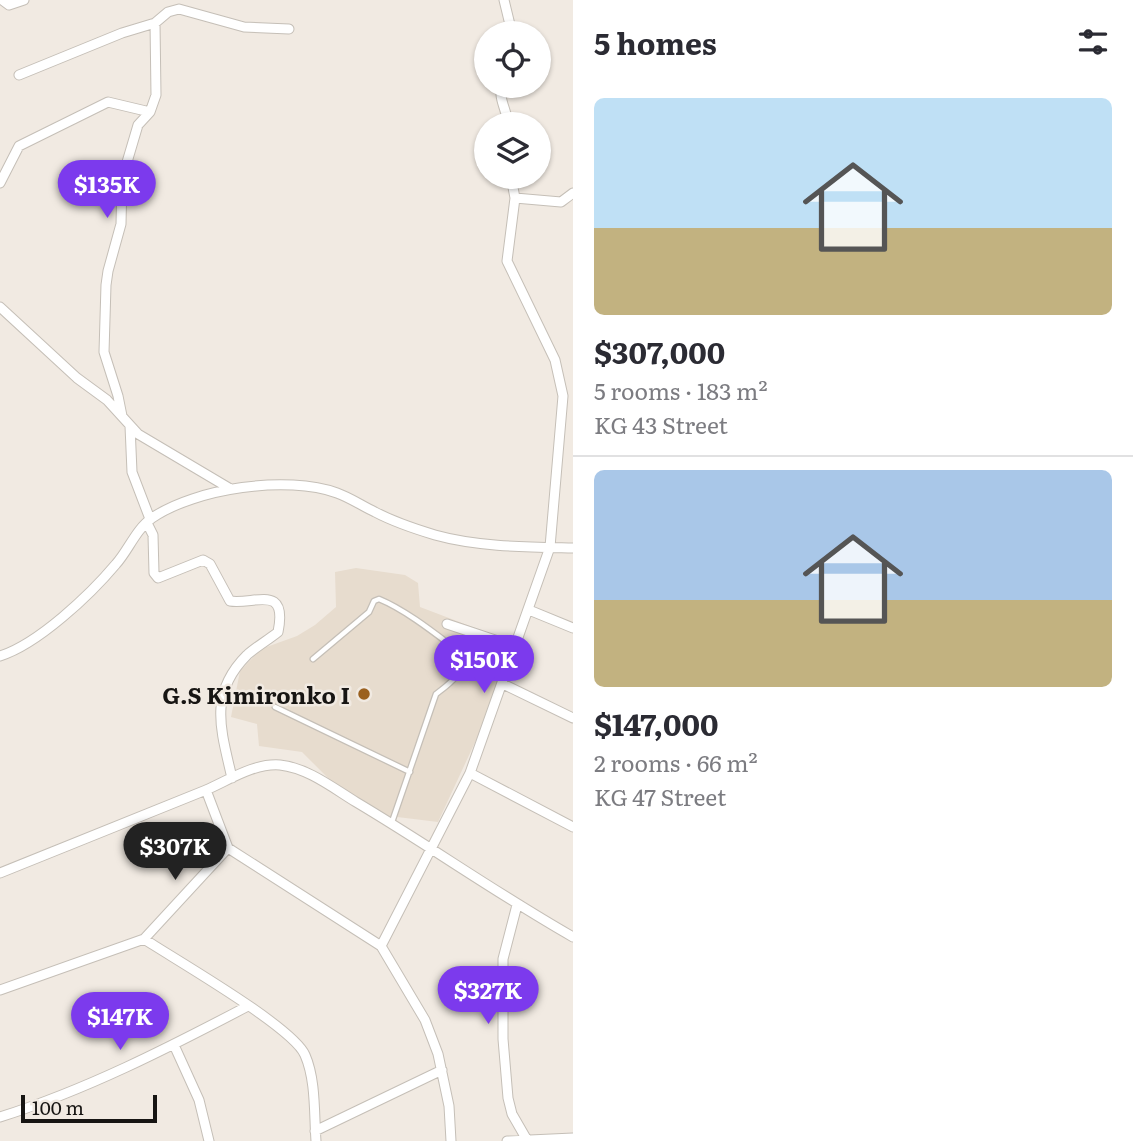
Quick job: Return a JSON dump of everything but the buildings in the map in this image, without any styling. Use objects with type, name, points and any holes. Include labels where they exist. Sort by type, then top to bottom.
[{"type":"street","points":[[2,0],[9,5],[24,0]]},
{"type":"street","points":[[504,0],[508,21]]},
{"type":"street","points":[[19,75],[122,33],[155,23],[168,12],[179,9],[244,27],[289,29]]},
{"type":"street","points":[[122,416],[104,352],[108,271],[121,224],[122,179],[138,125],[150,111],[156,95],[155,23]]},
{"type":"street","points":[[0,183],[19,146],[108,102],[150,111]]},
{"type":"street","points":[[382,946],[470,773],[551,547],[563,396],[555,360],[506,261],[515,198],[513,189]]},
{"type":"street","points":[[515,198],[561,202],[573,193]]},
{"type":"street","points":[[0,307],[76,378],[107,400],[130,426],[145,438],[229,488]]},
{"type":"street","points":[[130,426],[132,472],[153,535],[154,573],[158,578],[203,560],[210,564],[230,601],[267,599],[278,609],[278,632],[249,654],[234,670],[223,689],[221,729],[232,778]]},
{"type":"street","points":[[0,656],[28,644],[84,597],[117,564],[148,521],[195,499],[229,488],[277,486],[324,489],[436,535],[465,541],[573,548]]},
{"type":"street","points":[[530,610],[573,628]]},
{"type":"street","points":[[447,624],[516,647]]},
{"type":"street","points":[[503,684],[573,718]]},
{"type":"street","points":[[0,873],[267,765],[296,768],[432,848],[517,905],[573,937]]},
{"type":"street","points":[[470,773],[573,827]]},
{"type":"street","points":[[205,790],[229,848],[382,946],[425,1020],[442,1070],[449,1106],[451,1141]]},
{"type":"street","points":[[0,990],[144,939],[229,848]]},
{"type":"street","points":[[517,905],[503,959],[503,1039],[508,1098],[512,1114],[527,1140]]},
{"type":"street","points":[[144,939],[248,1006],[295,1040],[305,1055],[310,1070],[316,1136],[442,1070]]},
{"type":"street","points":[[0,1118],[55,1098],[174,1045],[248,1006]]},
{"type":"street","points":[[174,1045],[198,1100],[209,1141]]},
{"type":"street","points":[[507,1141],[573,1138]]},
{"type":"lane","points":[[313,659],[369,612],[374,601],[379,599],[399,607],[461,653],[463,660],[457,677],[436,694],[391,823]]},
{"type":"lane","points":[[275,706],[410,772]]},
{"type":"shaded area","name":"G.S Kimironko I","points":[[356,568],[405,575],[418,583],[420,607],[512,642],[477,738],[438,822],[389,816],[344,794],[302,752],[259,746],[257,724],[231,717],[240,671],[261,649],[297,636],[336,607],[335,572]]},
{"type":"place","name":"G.S Kimironko I","points":[[364,694]]}]
